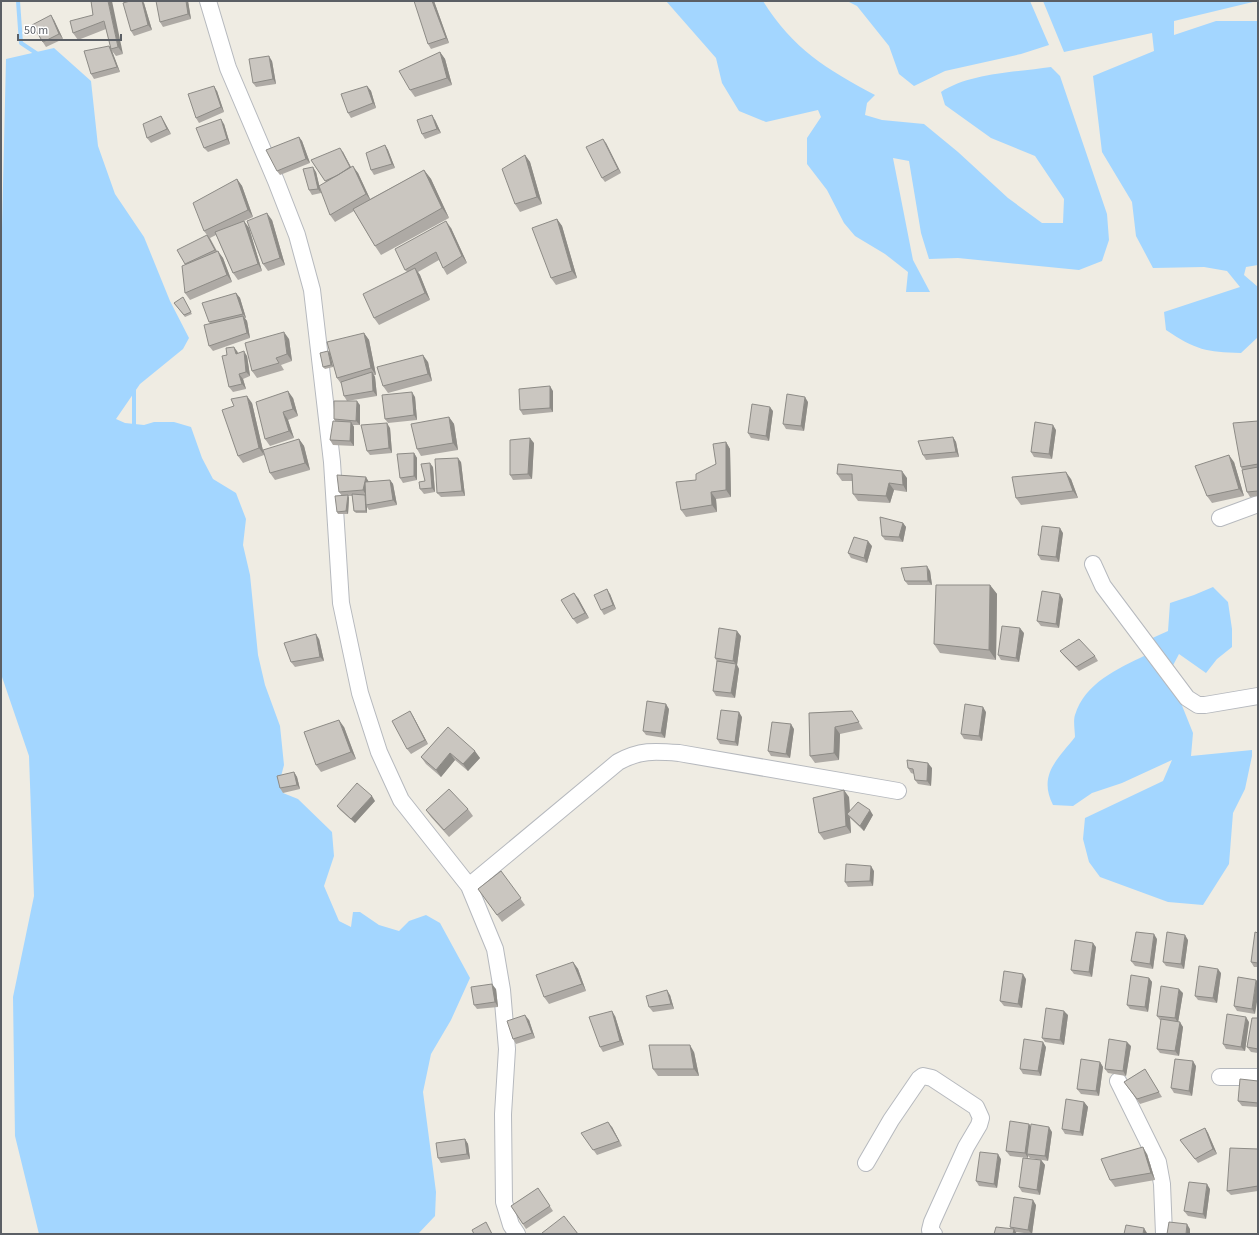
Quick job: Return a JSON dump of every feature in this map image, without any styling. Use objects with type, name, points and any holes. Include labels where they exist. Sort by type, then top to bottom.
[{"type":"street","points":[[208,1],[228,68],[276,181],[297,236],[312,290],[332,462],[341,603],[360,693],[379,752],[401,800],[469,886],[495,949],[502,990],[507,1050],[503,1114],[504,1202],[511,1225],[517,1234]]},
{"type":"street","points":[[1220,518],[1258,504]]},
{"type":"street","points":[[1093,564],[1103,586],[1187,698],[1198,705],[1205,705],[1258,696]]},
{"type":"street","points":[[469,886],[618,762],[632,754],[650,751],[679,753],[898,791]]},
{"type":"street","points":[[866,1163],[891,1120],[918,1079],[923,1076],[932,1078],[976,1107],[981,1118],[979,1125],[966,1148],[932,1222],[930,1230],[934,1234]]},
{"type":"street","points":[[1220,1077],[1258,1077]]},
{"type":"street","points":[[1118,1081],[1158,1162],[1162,1184],[1164,1234]]},
{"type":"water","points":[[666,1],[763,1],[774,18],[786,32],[812,56],[841,76],[875,95],[867,103],[865,115],[882,120],[924,124],[958,152],[1008,198],[1042,223],[1063,223],[1064,199],[1035,156],[991,138],[945,105],[941,92],[952,86],[979,77],[1051,67],[1060,76],[1107,214],[1109,240],[1102,261],[1079,270],[958,258],[929,259],[921,233],[909,161],[893,158],[913,260],[930,292],[906,292],[908,272],[885,254],[855,236],[844,223],[827,190],[807,164],[807,138],[821,117],[818,110],[766,122],[739,111],[722,83],[716,58]]},
{"type":"water","points":[[847,1],[1030,1],[1049,45],[1021,54],[945,71],[914,86],[899,74],[889,46],[857,6]]},
{"type":"water","points":[[1043,1],[1257,1],[1174,21],[1174,35],[1216,21],[1258,21],[1258,265],[1246,267],[1244,275],[1258,287],[1258,337],[1241,353],[1219,352],[1202,349],[1185,342],[1166,330],[1164,312],[1240,287],[1227,271],[1204,267],[1153,268],[1136,236],[1132,202],[1102,152],[1093,76],[1154,51],[1152,33],[1064,52]]},
{"type":"water","points":[[54,48],[91,81],[98,146],[115,194],[144,237],[170,301],[189,338],[183,349],[140,384],[116,419],[125,423],[144,425],[154,422],[174,422],[191,427],[202,458],[213,479],[236,493],[246,519],[243,545],[250,575],[258,655],[265,685],[280,726],[284,765],[280,780],[283,793],[298,799],[332,832],[334,856],[324,886],[339,921],[351,927],[353,912],[360,912],[379,925],[399,931],[409,921],[426,915],[440,923],[470,978],[451,1020],[431,1054],[423,1092],[436,1192],[435,1216],[418,1234],[39,1234],[15,1136],[13,997],[34,896],[29,756],[1,674],[1,270],[6,59]]},
{"type":"water","points":[[1213,587],[1228,602],[1232,629],[1232,647],[1217,659],[1206,673],[1179,654],[1169,673],[1193,733],[1191,756],[1252,750],[1252,756],[1245,789],[1233,813],[1229,864],[1203,905],[1168,902],[1100,877],[1089,862],[1083,839],[1085,818],[1163,781],[1172,760],[1122,783],[1092,793],[1073,806],[1053,805],[1049,794],[1049,776],[1056,761],[1075,737],[1074,717],[1086,694],[1103,678],[1146,655],[1148,640],[1168,631],[1170,603]]},
{"type":"building","points":[[91,1],[108,1],[118,47],[111,49],[104,21],[73,33],[70,21],[93,15]]},
{"type":"building","points":[[130,1],[142,1],[148,25],[131,31],[123,3]]},
{"type":"building","points":[[156,1],[186,1],[188,14],[160,22]]},
{"type":"building","points":[[414,1],[432,1],[446,38],[428,44]]},
{"type":"building","points":[[51,15],[59,34],[43,42],[32,25]]},
{"type":"building","points":[[109,46],[117,67],[91,74],[84,51]]},
{"type":"building","points":[[440,52],[447,78],[410,90],[399,71]]},
{"type":"building","points":[[269,56],[273,79],[253,83],[249,59]]},
{"type":"building","points":[[214,86],[221,107],[196,118],[188,94]]},
{"type":"building","points":[[367,86],[373,103],[348,113],[341,94]]},
{"type":"building","points":[[432,115],[437,129],[422,134],[417,120]]},
{"type":"building","points":[[161,116],[167,129],[147,138],[143,124]]},
{"type":"building","points":[[221,119],[227,139],[204,148],[196,128]]},
{"type":"building","points":[[299,137],[306,159],[277,171],[266,150]]},
{"type":"building","points":[[603,139],[618,169],[602,178],[586,147]]},
{"type":"building","points":[[385,145],[392,164],[371,170],[366,153]]},
{"type":"building","points":[[340,148],[350,167],[325,181],[311,160]]},
{"type":"building","points":[[525,155],[537,197],[515,204],[502,169]]},
{"type":"building","points":[[353,166],[366,194],[330,215],[319,186]]},
{"type":"building","points":[[313,167],[318,189],[309,190],[303,169]]},
{"type":"building","points":[[424,170],[442,208],[375,246],[353,209]]},
{"type":"building","points":[[237,179],[248,210],[204,231],[193,203]]},
{"type":"building","points":[[267,213],[280,258],[263,264],[247,221]]},
{"type":"building","points":[[557,219],[572,271],[551,278],[532,228]]},
{"type":"building","points":[[244,221],[258,264],[233,273],[215,232]]},
{"type":"building","points":[[446,221],[462,256],[443,268],[436,252],[405,270],[395,249]]},
{"type":"building","points":[[207,235],[215,250],[185,264],[177,250]]},
{"type":"building","points":[[218,251],[227,275],[185,293],[182,266]]},
{"type":"building","points":[[415,268],[425,293],[374,318],[363,294]]},
{"type":"building","points":[[236,293],[243,314],[209,322],[202,303]]},
{"type":"building","points":[[183,297],[191,312],[184,315],[174,303]]},
{"type":"building","points":[[243,316],[247,333],[209,346],[204,325]]},
{"type":"building","points":[[284,332],[287,354],[276,358],[279,363],[252,371],[245,343]]},
{"type":"building","points":[[364,333],[371,368],[337,378],[327,342]]},
{"type":"building","points":[[234,347],[236,354],[244,351],[246,372],[239,374],[242,384],[229,387],[222,356],[227,355],[226,348]]},
{"type":"building","points":[[328,351],[331,365],[323,367],[320,353]]},
{"type":"building","points":[[423,355],[428,374],[383,386],[377,367]]},
{"type":"building","points":[[372,372],[373,391],[344,396],[341,382]]},
{"type":"building","points":[[550,386],[550,408],[520,410],[519,389]]},
{"type":"building","points":[[288,391],[293,409],[283,412],[289,431],[265,439],[256,402]]},
{"type":"building","points":[[412,392],[414,415],[385,419],[382,395]]},
{"type":"building","points":[[787,394],[805,397],[801,426],[783,424]]},
{"type":"building","points":[[247,396],[259,448],[238,456],[222,410],[234,406],[231,399]]},
{"type":"building","points":[[334,401],[357,401],[356,421],[334,419]]},
{"type":"building","points":[[752,404],[770,407],[766,436],[748,433]]},
{"type":"building","points":[[449,417],[453,443],[417,449],[411,424]]},
{"type":"building","points":[[333,421],[351,422],[350,441],[330,440]]},
{"type":"building","points":[[1258,421],[1258,464],[1241,467],[1233,423]]},
{"type":"building","points":[[1035,422],[1053,425],[1049,454],[1031,452]]},
{"type":"building","points":[[387,423],[389,448],[367,451],[361,425]]},
{"type":"building","points":[[953,437],[956,452],[923,455],[918,441]]},
{"type":"building","points":[[530,438],[528,474],[510,475],[510,440]]},
{"type":"building","points":[[299,439],[305,463],[270,473],[263,450]]},
{"type":"building","points":[[726,442],[726,490],[711,492],[712,505],[681,510],[676,482],[696,480],[696,474],[716,464],[713,444]]},
{"type":"building","points":[[414,453],[414,476],[400,478],[397,454]]},
{"type":"building","points":[[1229,455],[1239,489],[1207,496],[1195,466]]},
{"type":"building","points":[[458,458],[462,491],[437,493],[435,459]]},
{"type":"building","points":[[430,463],[432,488],[420,489],[419,482],[425,481],[421,464]]},
{"type":"building","points":[[838,464],[902,471],[903,485],[889,483],[886,496],[853,494],[852,474],[837,474]]},
{"type":"building","points":[[1258,467],[1258,491],[1247,492],[1242,470]]},
{"type":"building","points":[[1066,472],[1073,491],[1016,498],[1012,477]]},
{"type":"building","points":[[337,475],[366,477],[363,490],[339,492]]},
{"type":"building","points":[[390,480],[393,500],[366,505],[365,482]]},
{"type":"building","points":[[352,494],[365,495],[366,511],[354,511]]},
{"type":"building","points":[[348,495],[346,511],[337,512],[335,496]]},
{"type":"building","points":[[880,517],[903,523],[899,537],[882,536]]},
{"type":"building","points":[[1042,526],[1060,528],[1056,557],[1038,555]]},
{"type":"building","points":[[854,537],[868,541],[864,558],[848,553]]},
{"type":"building","points":[[927,566],[928,581],[905,581],[901,568]]},
{"type":"building","points":[[936,585],[990,585],[989,650],[934,644]]},
{"type":"building","points":[[607,589],[613,605],[601,610],[594,595]]},
{"type":"building","points":[[1042,591],[1060,594],[1056,624],[1037,621]]},
{"type":"building","points":[[574,593],[585,613],[573,619],[561,600]]},
{"type":"building","points":[[1002,626],[1020,628],[1016,658],[998,655]]},
{"type":"building","points":[[719,628],[737,631],[733,661],[715,658]]},
{"type":"building","points":[[316,634],[320,657],[291,662],[284,643]]},
{"type":"building","points":[[1079,639],[1095,656],[1076,667],[1060,651]]},
{"type":"building","points":[[717,661],[736,664],[731,693],[713,691]]},
{"type":"building","points":[[647,701],[666,704],[661,733],[643,731]]},
{"type":"building","points":[[965,704],[983,707],[979,736],[961,734]]},
{"type":"building","points":[[721,710],[739,712],[735,742],[717,739]]},
{"type":"building","points":[[410,711],[425,740],[407,749],[392,721]]},
{"type":"building","points":[[852,711],[859,722],[835,727],[834,753],[810,756],[809,713]]},
{"type":"building","points":[[339,720],[351,752],[316,765],[304,732]]},
{"type":"building","points":[[772,722],[791,724],[786,754],[768,751]]},
{"type":"building","points":[[448,727],[475,751],[463,764],[450,753],[436,770],[421,757]]},
{"type":"building","points":[[907,760],[928,763],[927,781],[915,780],[913,769],[908,768]]},
{"type":"building","points":[[294,772],[297,785],[280,788],[277,776]]},
{"type":"building","points":[[357,783],[372,796],[351,819],[337,806]]},
{"type":"building","points":[[449,789],[468,809],[444,830],[426,810]]},
{"type":"building","points":[[844,790],[846,826],[819,833],[813,798]]},
{"type":"building","points":[[858,802],[870,810],[860,826],[847,814]]},
{"type":"building","points":[[846,864],[871,866],[870,881],[845,882]]},
{"type":"building","points":[[501,871],[521,898],[497,915],[478,889]]},
{"type":"building","points":[[1136,932],[1154,934],[1150,964],[1131,961]]},
{"type":"building","points":[[1167,932],[1185,935],[1181,964],[1163,962]]},
{"type":"building","points":[[1255,932],[1258,933],[1258,963],[1251,962]]},
{"type":"building","points":[[1075,940],[1093,943],[1089,972],[1071,970]]},
{"type":"building","points":[[573,962],[582,984],[544,997],[536,975]]},
{"type":"building","points":[[1199,966],[1218,969],[1213,998],[1195,996]]},
{"type":"building","points":[[1004,971],[1023,974],[1018,1004],[1000,1001]]},
{"type":"building","points":[[1131,975],[1149,978],[1145,1007],[1127,1005]]},
{"type":"building","points":[[1238,977],[1256,980],[1252,1009],[1234,1006]]},
{"type":"building","points":[[492,984],[495,1002],[474,1005],[471,987]]},
{"type":"building","points":[[1161,986],[1179,989],[1175,1018],[1157,1016]]},
{"type":"building","points":[[667,990],[671,1004],[649,1007],[646,996]]},
{"type":"building","points":[[1046,1008],[1064,1011],[1060,1040],[1042,1038]]},
{"type":"building","points":[[612,1011],[620,1041],[600,1047],[589,1017]]},
{"type":"building","points":[[1227,1014],[1246,1017],[1241,1047],[1223,1044]]},
{"type":"building","points":[[525,1015],[532,1033],[513,1039],[507,1021]]},
{"type":"building","points":[[1252,1018],[1258,1018],[1258,1049],[1247,1047]]},
{"type":"building","points":[[1161,1019],[1180,1022],[1175,1051],[1157,1049]]},
{"type":"building","points":[[1024,1039],[1043,1042],[1038,1071],[1020,1069]]},
{"type":"building","points":[[1109,1039],[1127,1042],[1123,1071],[1105,1069]]},
{"type":"building","points":[[649,1045],[690,1045],[694,1069],[653,1069]]},
{"type":"building","points":[[1081,1059],[1100,1062],[1096,1091],[1077,1089]]},
{"type":"building","points":[[1175,1059],[1193,1061],[1189,1091],[1171,1088]]},
{"type":"building","points":[[1145,1069],[1159,1092],[1137,1099],[1124,1082]]},
{"type":"building","points":[[1240,1079],[1258,1081],[1258,1103],[1238,1101]]},
{"type":"building","points":[[1066,1099],[1084,1102],[1080,1132],[1062,1129]]},
{"type":"building","points":[[1010,1121],[1029,1124],[1025,1153],[1006,1151]]},
{"type":"building","points":[[608,1122],[619,1141],[593,1150],[581,1133]]},
{"type":"building","points":[[1031,1124],[1049,1127],[1045,1156],[1027,1154]]},
{"type":"building","points":[[1205,1128],[1213,1149],[1195,1159],[1180,1140]]},
{"type":"building","points":[[465,1139],[467,1154],[438,1158],[436,1143]]},
{"type":"building","points":[[1143,1147],[1151,1173],[1110,1180],[1101,1159]]},
{"type":"building","points":[[1230,1148],[1258,1149],[1258,1186],[1227,1191]]},
{"type":"building","points":[[980,1152],[998,1154],[994,1184],[976,1181]]},
{"type":"building","points":[[1023,1158],[1041,1160],[1037,1190],[1019,1187]]},
{"type":"building","points":[[1189,1182],[1207,1184],[1203,1214],[1184,1211]]},
{"type":"building","points":[[538,1188],[550,1206],[523,1224],[511,1206]]},
{"type":"building","points":[[1014,1197],[1033,1200],[1028,1230],[1010,1227]]},
{"type":"building","points":[[564,1216],[578,1234],[542,1233]]},
{"type":"building","points":[[486,1222],[492,1234],[474,1234],[472,1230]]},
{"type":"building","points":[[1169,1222],[1187,1224],[1186,1234],[1167,1234]]},
{"type":"building","points":[[1126,1225],[1144,1228],[1143,1234],[1124,1234]]},
{"type":"building","points":[[996,1227],[1014,1229],[1013,1234],[994,1234]]},
{"type":"waterway","points":[[18,1],[21,43],[39,55]]},
{"type":"waterway","points":[[134,387],[134,429]]}]
